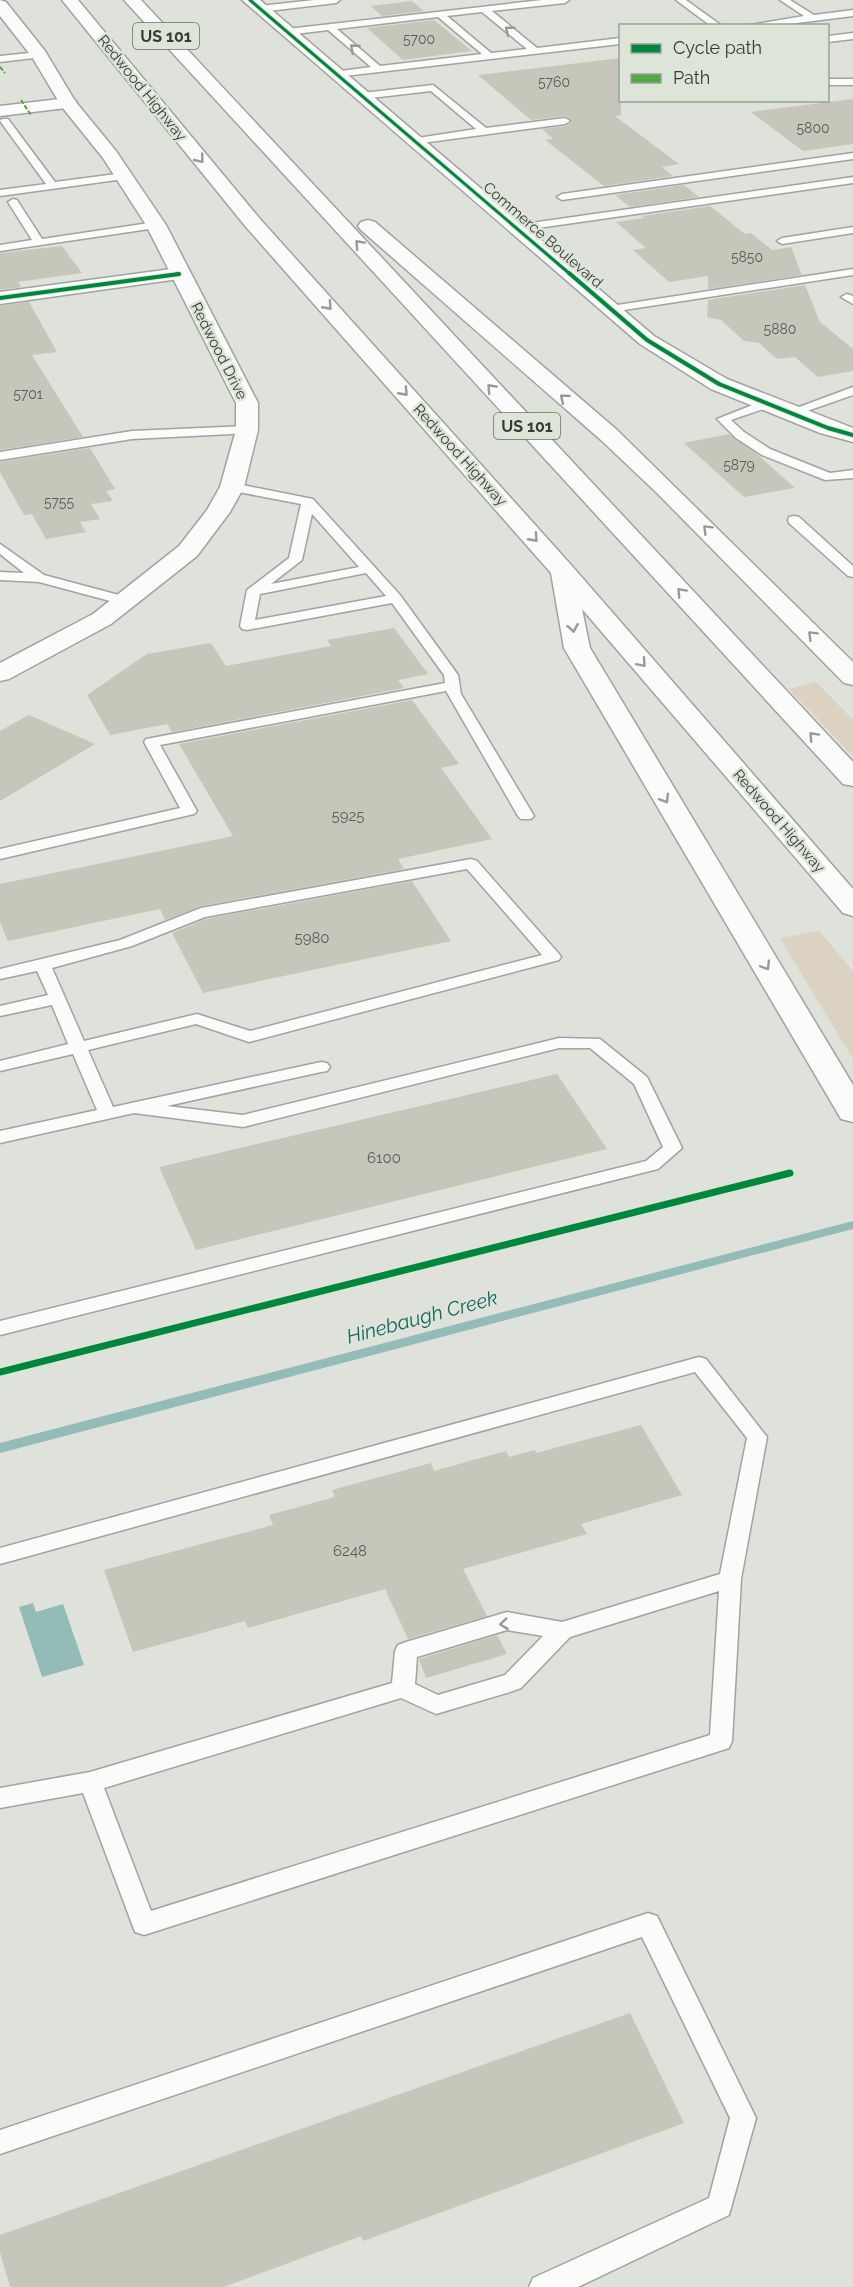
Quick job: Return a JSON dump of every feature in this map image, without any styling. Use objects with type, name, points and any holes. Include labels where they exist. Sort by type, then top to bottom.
[{"type":"main road","name":"Redwood Highway","points":[[70,0],[253,223],[563,571],[853,907]]},
{"type":"main road","name":"US 101","points":[[132,0],[853,778]]},
{"type":"main road","name":"Commerce Boulevard","points":[[255,4],[656,345],[719,384],[765,404],[853,435]]},
{"type":"main road","name":"Redwood Drive","points":[[0,5],[39,55],[68,103],[124,176],[156,225],[247,403],[247,430],[232,487],[218,512],[188,552],[102,619],[0,673]]},
{"type":"main road","points":[[201,73],[379,236],[633,458],[853,677]]},
{"type":"main road","points":[[3,116],[68,103]]},
{"type":"main road","points":[[0,298],[180,274]]},
{"type":"main road","points":[[563,571],[577,648],[853,1112]]},
{"type":"lane","points":[[255,4],[336,0]]},
{"type":"lane","points":[[287,32],[565,0]]},
{"type":"lane","points":[[680,0],[715,24]]},
{"type":"lane","points":[[784,0],[812,18]]},
{"type":"lane","points":[[484,9],[535,51]]},
{"type":"lane","points":[[764,24],[853,13]]},
{"type":"lane","points":[[439,14],[489,56]]},
{"type":"lane","points":[[330,27],[378,69]]},
{"type":"lane","points":[[829,39],[853,36]]},
{"type":"lane","points":[[336,74],[619,40]]},
{"type":"lane","points":[[0,58],[39,55]]},
{"type":"lane","points":[[829,82],[853,82]]},
{"type":"lane","points":[[362,96],[433,88],[484,130]]},
{"type":"lane","points":[[3,116],[53,186]]},
{"type":"lane","points":[[414,141],[564,121]]},
{"type":"lane","points":[[562,197],[853,156]]},
{"type":"lane","points":[[0,193],[124,176]]},
{"type":"lane","points":[[517,228],[853,180]]},
{"type":"lane","points":[[13,202],[39,242]]},
{"type":"lane","points":[[0,248],[156,225]]},
{"type":"lane","points":[[782,241],[853,230]]},
{"type":"lane","points":[[611,309],[853,272]]},
{"type":"lane","points":[[789,413],[853,391]]},
{"type":"lane","points":[[765,404],[723,419],[740,435],[766,452],[829,477],[853,474]]},
{"type":"lane","points":[[0,456],[132,435],[247,430]]},
{"type":"lane","points":[[232,487],[308,502],[369,568],[395,598],[451,675],[454,694],[526,816]]},
{"type":"lane","points":[[308,502],[295,560],[254,590],[247,626],[395,598]]},
{"type":"lane","points":[[794,520],[853,573]]},
{"type":"lane","points":[[0,548],[39,578]]},
{"type":"lane","points":[[254,590],[369,568]]},
{"type":"lane","points":[[0,576],[39,578],[125,601]]},
{"type":"lane","points":[[0,854],[189,812],[151,742],[453,686]]},
{"type":"lane","points":[[0,974],[126,943],[201,913],[471,864],[553,957],[249,1037],[197,1019],[0,1066]]},
{"type":"lane","points":[[44,965],[107,1114]]},
{"type":"lane","points":[[0,1011],[58,998]]},
{"type":"lane","points":[[0,1328],[652,1165],[673,1148],[641,1081],[594,1043],[559,1043],[243,1121],[135,1108]]},
{"type":"lane","points":[[0,1137],[321,1067]]},
{"type":"lane","points":[[0,1556],[699,1364],[757,1437],[730,1580],[721,1741],[144,1924],[90,1782]]},
{"type":"lane","points":[[403,1689],[406,1651],[507,1621],[562,1631],[730,1580]]},
{"type":"lane","points":[[0,1798],[90,1782],[403,1689],[436,1705],[513,1682],[562,1631]]},
{"type":"lane","points":[[0,2142],[648,1924],[743,2118],[720,2206],[556,2285]]},
{"type":"shaded area","points":[[816,682],[853,720],[853,756],[789,689]]},
{"type":"shaded area","points":[[819,931],[853,971],[853,1059],[780,938]]},
{"type":"water","points":[[33,1603],[36,1612],[63,1604],[84,1665],[42,1677],[19,1607]]},
{"type":"building","points":[[412,1],[424,11],[382,16],[371,6]]},
{"type":"building","points":[[434,20],[472,51],[403,60],[367,28]]},
{"type":"building","points":[[619,58],[621,115],[615,116],[679,164],[662,167],[673,176],[604,186],[545,140],[553,139],[542,129],[566,126],[572,122],[571,119],[565,116],[531,120],[478,75]]},
{"type":"building","points":[[853,99],[853,144],[803,151],[751,112]]},
{"type":"building","points":[[684,185],[699,197],[630,207],[615,195]]},
{"type":"building","points":[[710,206],[745,234],[751,233],[772,250],[791,247],[802,275],[708,289],[708,276],[669,282],[633,250],[646,248],[616,222]]},
{"type":"building","points":[[62,246],[82,273],[18,282],[21,287],[0,290],[0,253]]},
{"type":"building","points":[[805,285],[820,322],[853,349],[853,371],[818,377],[795,357],[777,359],[759,343],[744,341],[721,320],[707,317],[708,300]]},
{"type":"building","points":[[29,302],[57,352],[32,355],[83,437],[0,450],[0,306]]},
{"type":"building","points":[[729,434],[758,455],[795,488],[744,497],[684,443]]},
{"type":"building","points":[[90,448],[115,489],[106,491],[113,501],[91,504],[100,519],[80,522],[86,532],[46,539],[32,514],[24,515],[0,472],[0,462]]},
{"type":"building","points":[[394,628],[428,674],[398,680],[404,688],[172,732],[167,724],[110,735],[87,695],[147,654],[211,643],[226,666],[331,646],[327,640]]},
{"type":"building","points":[[412,700],[459,764],[441,768],[492,839],[398,859],[404,869],[201,906],[165,920],[160,909],[8,941],[0,922],[0,884],[233,836],[179,744]]},
{"type":"building","points":[[29,715],[95,744],[0,801],[0,731]]},
{"type":"building","points":[[412,881],[451,941],[203,993],[172,933],[206,919]]},
{"type":"building","points":[[557,1074],[607,1149],[196,1250],[159,1167]]},
{"type":"building","points":[[641,1425],[682,1495],[581,1524],[587,1534],[463,1569],[487,1616],[408,1639],[385,1589],[248,1628],[245,1621],[133,1652],[104,1570],[273,1525],[269,1515],[335,1497],[332,1490],[431,1463],[434,1471],[506,1451],[509,1457],[535,1450],[536,1453]]},
{"type":"building","points":[[497,1635],[507,1654],[426,1678],[419,1659]]},
{"type":"building","points":[[630,2013],[684,2123],[363,2241],[361,2236],[224,2287],[10,2287],[0,2252],[0,2235]]},
{"type":"waterway","name":"Hinebaugh Creek","points":[[0,1448],[853,1225]]},
{"type":"marked path","points":[[0,67],[5,73]]},
{"type":"marked path","points":[[21,100],[31,115]]},
{"type":"cycle path","points":[[250,0],[647,340],[719,384],[828,428],[853,435]]},
{"type":"cycle path","points":[[0,298],[179,274]]},
{"type":"cycle path","points":[[0,1372],[790,1173]]}]
